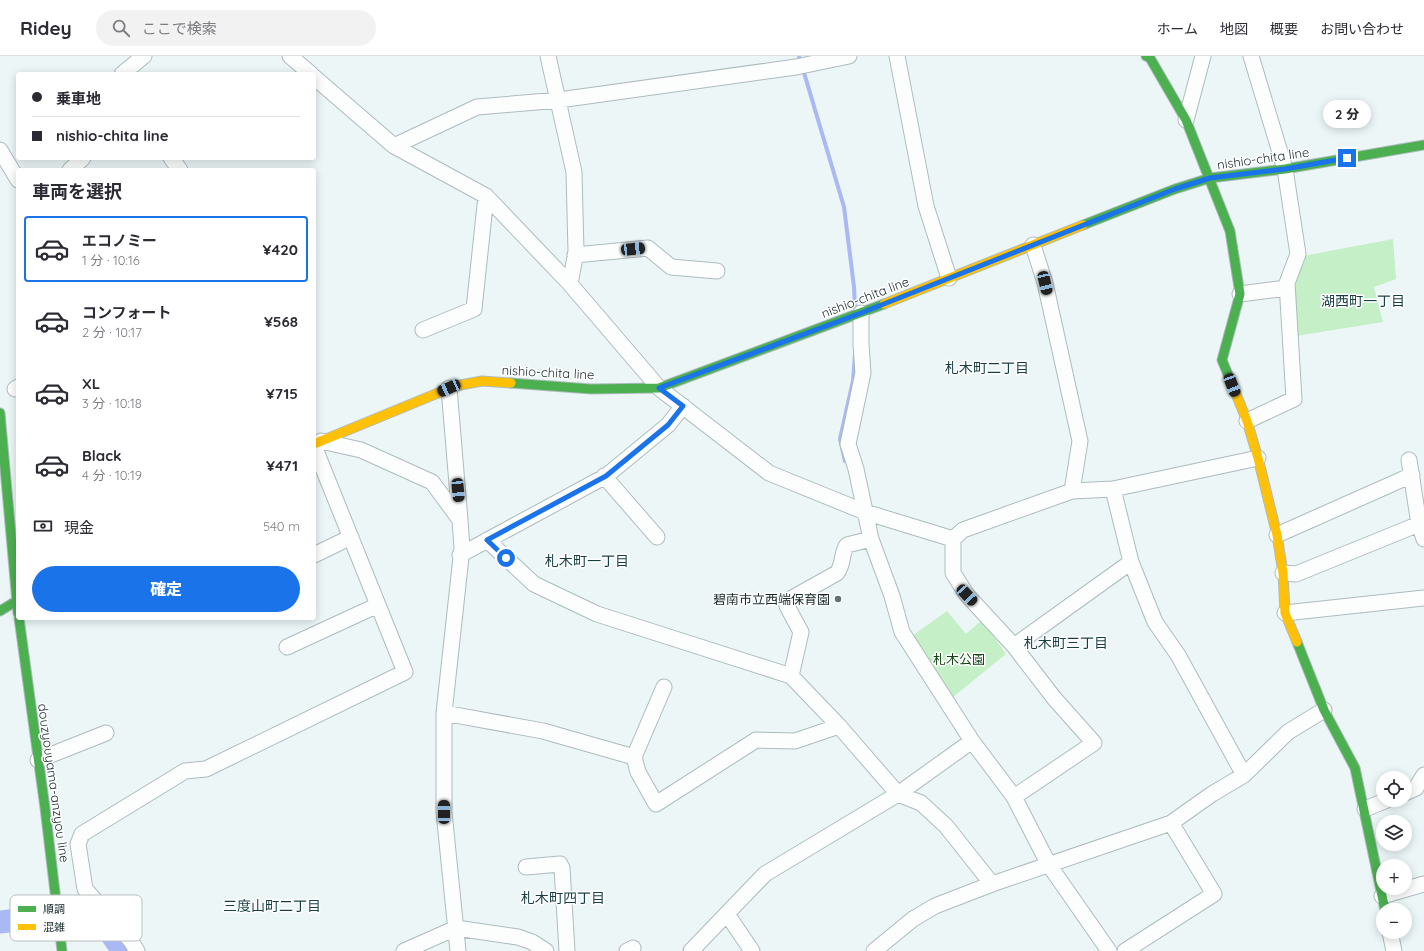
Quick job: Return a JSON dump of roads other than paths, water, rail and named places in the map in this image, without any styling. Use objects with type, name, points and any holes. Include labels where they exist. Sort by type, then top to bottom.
[{"type":"main road","points":[[1146,56],[1150,58],[1186,120],[1230,231],[1240,294],[1222,360],[1247,420],[1277,534],[1283,573],[1285,613],[1324,710],[1355,768],[1384,903]]},
{"type":"main road","name":"nishio-chita line","points":[[316,441],[449,388],[482,381],[590,389],[659,388],[861,313],[1175,189],[1210,178],[1285,169],[1424,145]]},
{"type":"main road","points":[[0,413],[4,489],[16,592]]},
{"type":"main road","points":[[0,611],[16,602]]},
{"type":"main road","name":"douzyouyama-anzyou line","points":[[19,620],[55,895]]},
{"type":"main road","name":"douzyouyama-anzyou line","points":[[61,941],[62,951]]},
{"type":"street","points":[[124,72],[144,56]]},
{"type":"street","points":[[290,56],[309,72]]},
{"type":"street","points":[[548,56],[574,172],[575,255],[570,284]]},
{"type":"street","points":[[394,146],[477,107],[559,100],[796,68],[848,56]]},
{"type":"street","points":[[896,56],[926,206],[949,278]]},
{"type":"street","points":[[1186,120],[1203,56]]},
{"type":"street","points":[[1247,420],[1294,399],[1287,288],[1298,254],[1285,169],[1251,56]]},
{"type":"street","points":[[316,79],[394,146],[486,196],[570,284],[659,388],[769,473],[865,512],[952,539]]},
{"type":"street","points":[[0,150],[16,177]]},
{"type":"street","points":[[72,168],[81,160]]},
{"type":"street","points":[[424,330],[474,309],[486,196]]},
{"type":"street","points":[[1033,245],[1045,283],[1080,441],[1072,491]]},
{"type":"street","points":[[575,255],[648,248],[671,267],[716,271]]},
{"type":"street","points":[[1240,294],[1287,288]]},
{"type":"street","points":[[861,313],[863,373],[848,444],[856,469],[872,539],[892,596],[902,632],[972,741],[1014,797],[1049,865],[1109,951]]},
{"type":"street","points":[[449,388],[462,548],[460,555],[444,713],[444,812],[458,951]]},
{"type":"street","points":[[460,555],[604,476],[668,425],[683,406]]},
{"type":"street","points":[[316,441],[361,450],[432,482],[460,520]]},
{"type":"street","points":[[91,895],[85,888],[78,844],[82,834],[185,771],[206,768],[405,672],[351,537],[316,441]]},
{"type":"street","points":[[952,539],[963,530],[1072,491],[1113,488],[1258,458]]},
{"type":"street","points":[[1409,460],[1419,524],[1424,539]]},
{"type":"street","points":[[1277,534],[1412,475]]},
{"type":"street","points":[[604,476],[656,537]]},
{"type":"street","points":[[1113,488],[1131,562],[1155,622],[1178,655],[1244,775]]},
{"type":"street","points":[[1283,573],[1296,574],[1419,524]]},
{"type":"street","points":[[316,554],[351,537]]},
{"type":"street","points":[[791,676],[801,632],[787,606],[786,601],[837,572],[841,568],[844,549],[847,545],[872,539]]},
{"type":"street","points":[[952,539],[952,573],[967,595],[1014,646],[1054,698],[1094,743],[1014,797]]},
{"type":"street","points":[[487,540],[534,584],[598,614],[791,676],[839,726],[898,794],[921,803],[946,826],[992,884]]},
{"type":"street","points":[[1014,646],[1131,562]]},
{"type":"street","points":[[1285,613],[1424,598]]},
{"type":"street","points":[[287,647],[378,605]]},
{"type":"street","points":[[664,687],[634,757],[638,772],[656,804],[756,740],[796,740],[839,726]]},
{"type":"street","points":[[874,951],[913,919],[935,906],[992,884],[1171,823],[1212,794],[1244,775],[1288,732],[1324,710]]},
{"type":"street","points":[[444,713],[543,731],[634,757]]},
{"type":"street","points":[[38,760],[106,733]]},
{"type":"street","points":[[691,951],[765,874],[898,794],[972,741]]},
{"type":"street","points":[[1412,790],[1416,788],[1424,775]]},
{"type":"street","points":[[1365,809],[1376,804]]},
{"type":"street","points":[[1125,951],[1214,894],[1171,823]]},
{"type":"street","points":[[526,867],[560,864],[562,868],[567,951]]},
{"type":"street","points":[[1384,903],[1424,884]]},
{"type":"street","points":[[727,914],[752,951]]},
{"type":"street","points":[[404,951],[456,928],[518,937],[532,942],[546,951]]},
{"type":"street","points":[[1391,939],[1394,951]]},
{"type":"street","points":[[130,941],[137,951]]},
{"type":"waterway","points":[[799,56],[844,207],[854,287],[855,308]]},
{"type":"waterway","points":[[845,461],[840,439],[853,381],[855,355]]},
{"type":"waterway","points":[[0,922],[10,921]]},
{"type":"waterway","points":[[116,941],[123,951]]},
{"type":"place","name":"碧南市立西端保育園","points":[[838,599]]},
{"type":"district","name":"湖西町一丁目","points":[[1363,301]]},
{"type":"district","name":"札木町二丁目","points":[[987,368]]},
{"type":"district","name":"札木町一丁目","points":[[587,561]]},
{"type":"district","name":"札木町三丁目","points":[[1066,643]]},
{"type":"district","name":"札木町四丁目","points":[[563,898]]},
{"type":"district","name":"三度山町二丁目","points":[[272,906]]},
{"type":"park label","name":"札木公園","points":[[959,659]]}]
